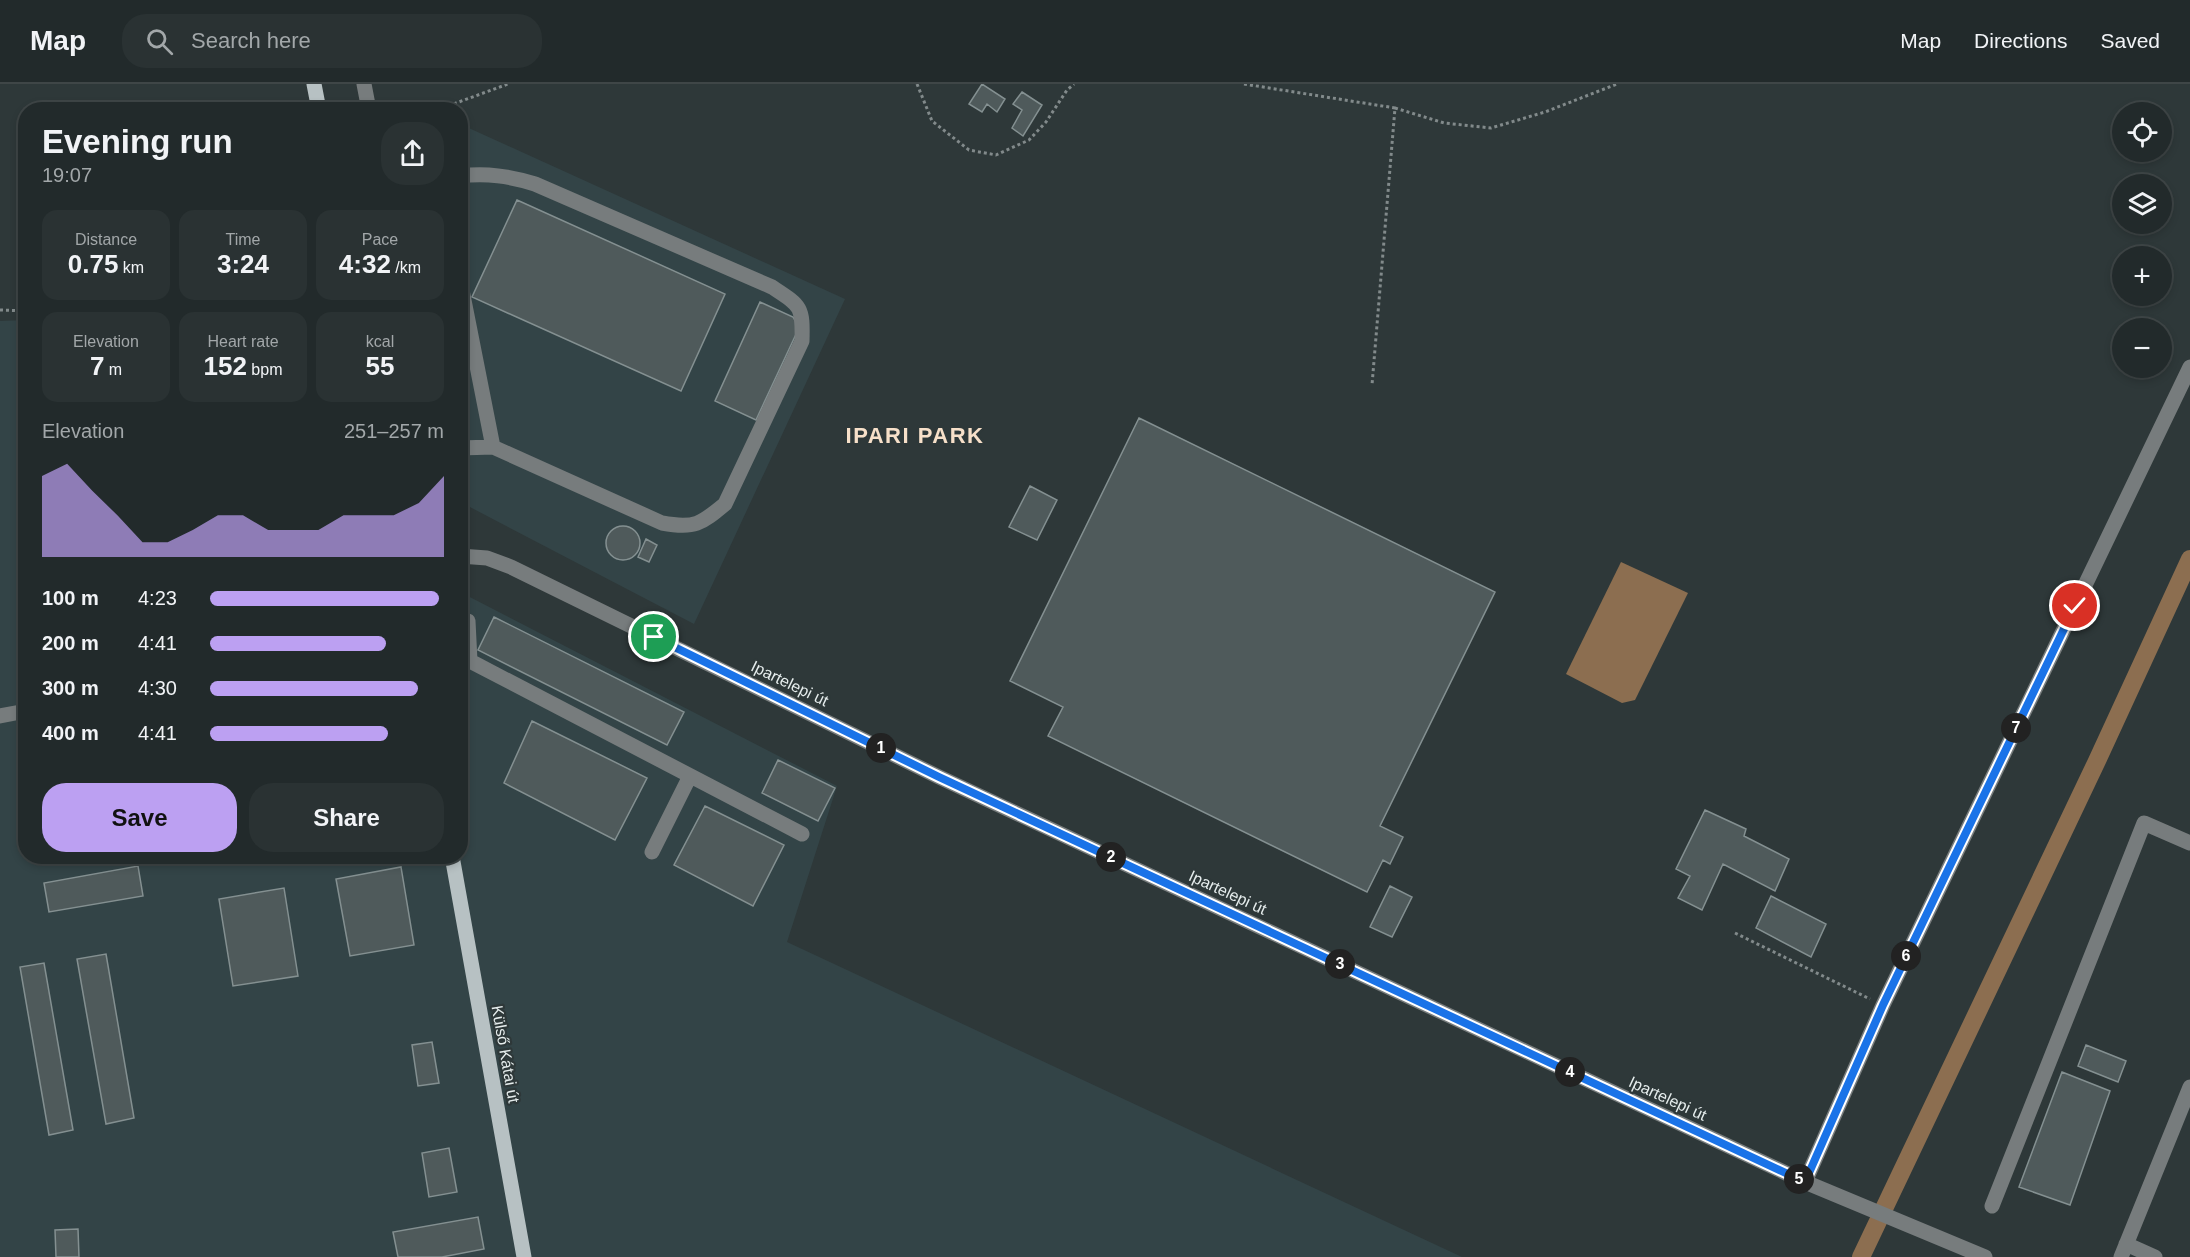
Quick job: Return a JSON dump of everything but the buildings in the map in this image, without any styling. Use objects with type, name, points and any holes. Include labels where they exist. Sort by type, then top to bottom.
[{"type":"main road","points":[[314,84],[317,102]]},
{"type":"main road","name":"Külső Kátai út","points":[[453,864],[524,1257]]},
{"type":"street","points":[[364,84],[367,102]]},
{"type":"street","points":[[468,175],[510,176],[535,184],[772,287],[796,303],[802,320],[802,341],[726,504],[703,522],[683,527],[663,523],[493,447],[468,448]]},
{"type":"street","points":[[468,320],[493,447]]},
{"type":"street","points":[[1805,1182],[1883,1005],[2190,367]]},
{"type":"street","name":"Ipartelepi út","points":[[468,557],[487,558],[511,567],[939,777],[1805,1182],[1984,1257]]},
{"type":"street","points":[[468,621],[470,661],[802,834]]},
{"type":"street","points":[[0,716],[18,713]]},
{"type":"street","points":[[652,852],[690,776]]},
{"type":"street","points":[[1992,1206],[2144,823],[2190,843]]},
{"type":"street","points":[[2155,1257],[2123,1251],[2190,1087]]},
{"type":"path","points":[[459,102],[508,84]]},
{"type":"path","points":[[918,84],[932,121],[969,150],[996,155],[1029,140],[1046,123],[1067,90],[1074,84]]},
{"type":"path","points":[[1244,84],[1395,108],[1444,123],[1491,128],[1545,112],[1617,84]]},
{"type":"path","points":[[1372,386],[1395,108]]},
{"type":"path","points":[[0,310],[18,311]]},
{"type":"path","points":[[1735,933],[1883,1005]]},
{"type":"shaded area","points":[[468,128],[845,299],[694,624],[468,506]]},
{"type":"shaded area","points":[[18,320],[18,864],[468,864],[468,596],[837,786],[787,942],[1462,1257],[0,1257],[0,321]]},
{"type":"shaded area","points":[[1621,562],[1688,593],[1635,700],[1622,703],[1566,674]]},
{"type":"waterway","points":[[1861,1257],[2096,763],[2190,559]]},
{"type":"district","name":"IPARI PARK","points":[[915,435]]},
{"type":"route","points":[[654,637],[939,777],[1805,1182],[1883,1005],[2075,606]]}]
